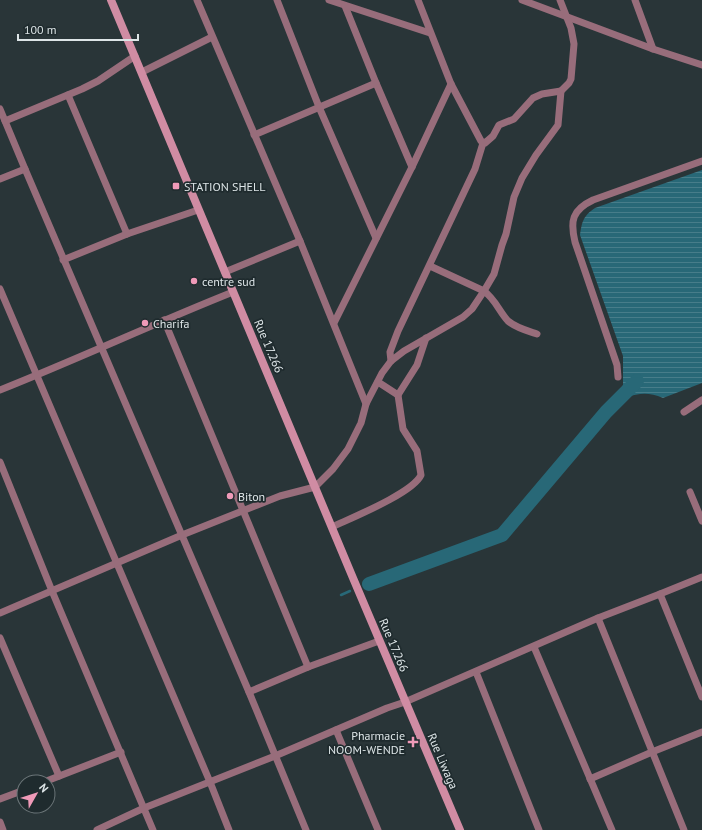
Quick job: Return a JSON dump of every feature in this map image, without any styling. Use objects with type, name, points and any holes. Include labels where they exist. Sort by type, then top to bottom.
[{"type":"main road","name":"Rue 17.266","points":[[111,0],[405,702]]},
{"type":"main road","name":"Rue Liwaga","points":[[405,702],[460,830]]},
{"type":"street","points":[[197,0],[300,241],[366,404]]},
{"type":"street","points":[[278,0],[319,106],[376,238]]},
{"type":"street","points":[[329,0],[430,33]]},
{"type":"street","points":[[418,0],[451,84],[478,138],[483,143]]},
{"type":"street","points":[[522,0],[653,49],[702,65]]},
{"type":"street","points":[[392,362],[390,352],[398,331],[475,169],[483,143],[488,141],[499,125],[514,119],[533,98],[542,94],[561,91],[570,83],[574,44],[571,28],[560,0]]},
{"type":"street","points":[[635,0],[653,49]]},
{"type":"street","points":[[345,6],[376,84],[412,166]]},
{"type":"street","points":[[142,72],[212,37]]},
{"type":"street","points":[[5,121],[98,81],[135,56]]},
{"type":"street","points":[[254,135],[319,106],[376,84]]},
{"type":"street","points":[[334,323],[451,84]]},
{"type":"street","points":[[0,613],[182,535],[280,496],[315,487],[336,466],[348,449],[361,422],[366,404],[378,382],[392,362],[404,350],[463,318],[472,309],[484,291],[494,274],[506,234],[514,197],[536,155],[558,126],[561,91]]},
{"type":"street","points":[[68,95],[127,234]]},
{"type":"street","points":[[0,109],[24,169],[249,692],[306,830]]},
{"type":"street","points":[[618,377],[617,365],[575,242],[572,227],[574,217],[585,204],[593,200],[702,161]]},
{"type":"street","points":[[0,179],[24,169]]},
{"type":"street","points":[[63,260],[127,234],[198,210]]},
{"type":"street","points":[[225,272],[300,241]]},
{"type":"street","points":[[430,266],[484,291],[491,296],[508,320],[514,325],[537,334]]},
{"type":"street","points":[[0,289],[38,375],[229,830]]},
{"type":"street","points":[[0,390],[233,292]]},
{"type":"street","points":[[164,320],[308,667]]},
{"type":"street","points":[[332,527],[399,494],[420,478],[421,471],[419,455],[403,429],[398,395],[417,365],[426,338]]},
{"type":"street","points":[[378,382],[398,395]]},
{"type":"street","points":[[684,412],[702,400]]},
{"type":"street","points":[[0,462],[3,478],[153,830]]},
{"type":"street","points":[[690,492],[702,521]]},
{"type":"street","points":[[97,830],[144,808],[275,756],[476,672],[598,618],[702,577]]},
{"type":"street","points":[[660,594],[702,697]]},
{"type":"street","points":[[598,618],[684,830]]},
{"type":"street","points":[[0,638],[59,776]]},
{"type":"street","points":[[249,692],[308,667],[379,641]]},
{"type":"street","points":[[534,646],[612,830]]},
{"type":"street","points":[[476,672],[539,830]]},
{"type":"street","points":[[336,730],[378,830]]},
{"type":"street","points":[[590,779],[702,732]]},
{"type":"street","points":[[56,777],[121,752]]},
{"type":"street","points":[[0,799],[16,793]]},
{"type":"street","points":[[0,822],[4,830]]},
{"type":"water","points":[[702,170],[702,383],[663,398],[644,394],[626,397],[620,391],[623,385],[623,356],[580,235],[582,223],[588,214],[595,208]]},
{"type":"waterway","points":[[369,584],[502,535],[606,412],[637,381]]},
{"type":"waterway","points":[[341,595],[350,591]]},
{"type":"place","name":"STATION SHELL","points":[[176,186]]},
{"type":"place","name":"centre sud","points":[[194,281]]},
{"type":"place","name":"Charifa","points":[[145,323]]},
{"type":"place","name":"Biton","points":[[230,496]]},
{"type":"place","name":"Pharmacie NOOM-WENDE","points":[[413,742]]}]
